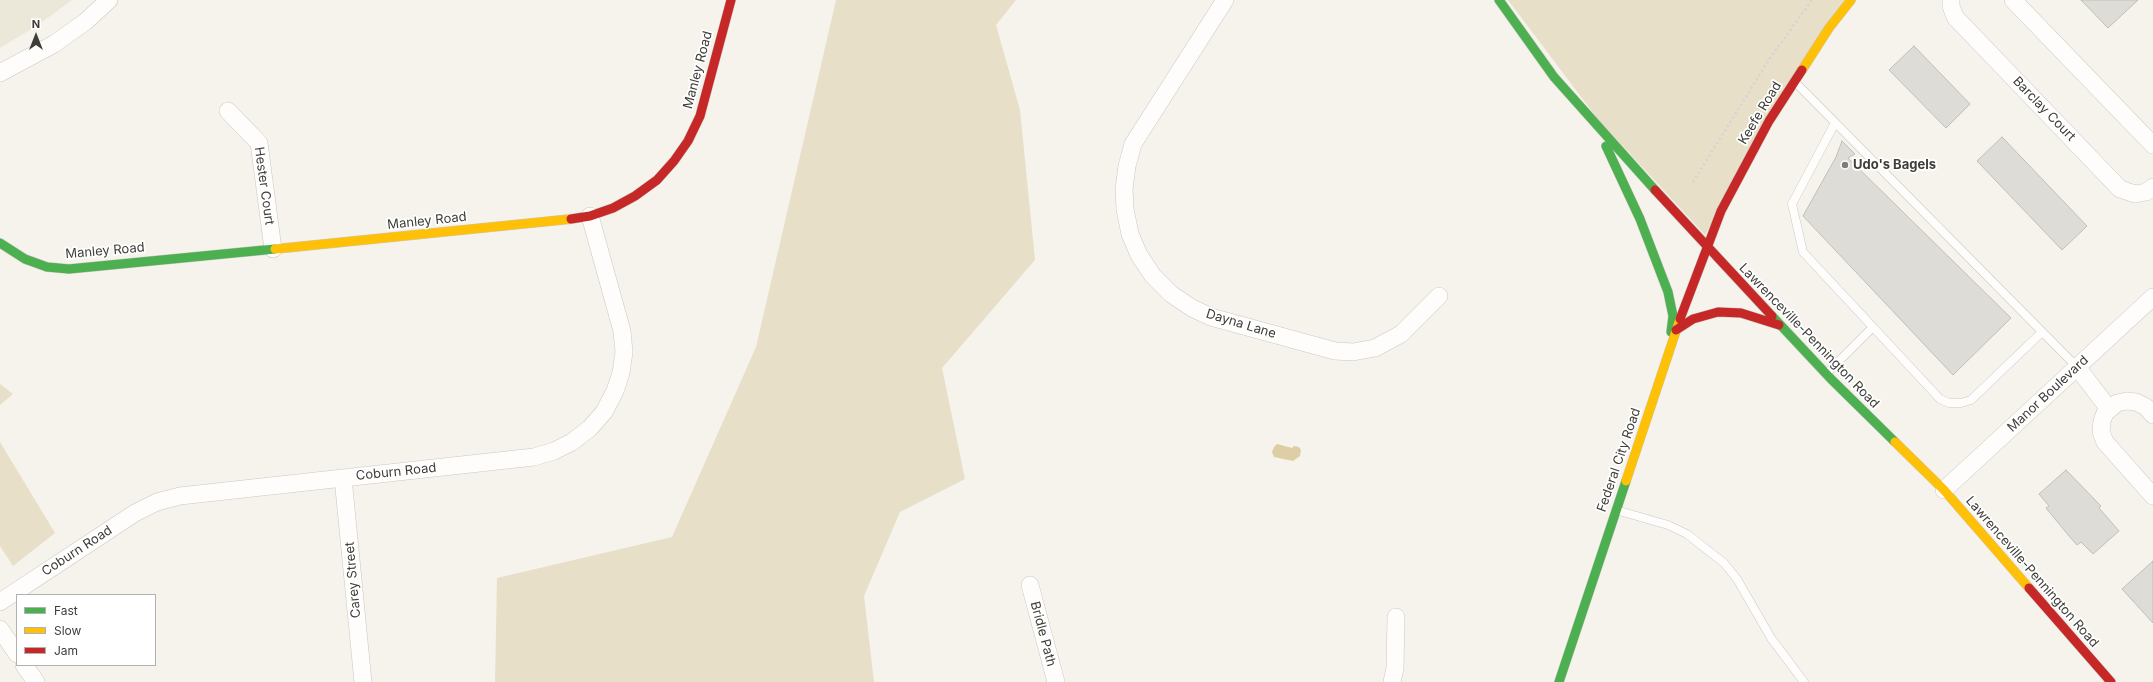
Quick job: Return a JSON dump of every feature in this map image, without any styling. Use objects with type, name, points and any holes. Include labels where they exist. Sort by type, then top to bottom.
[{"type":"street","points":[[0,73],[54,44],[86,22],[109,0]]},
{"type":"street","name":"Manley Road","points":[[0,243],[25,259],[47,267],[69,269],[565,220],[590,216],[613,208],[635,196],[657,180],[674,161],[688,141],[700,116],[731,0]]},
{"type":"street","name":"Dayna Lane","points":[[1226,0],[1133,144],[1127,166],[1124,189],[1125,209],[1130,234],[1139,255],[1153,276],[1171,294],[1192,308],[1210,317],[1335,351],[1354,352],[1375,348],[1401,334],[1439,296]]},
{"type":"street","name":"Lawrenceville-Pennington Road","points":[[1499,0],[1554,77],[1596,125],[1706,247],[1826,374],[1944,490],[2111,682]]},
{"type":"street","name":"Keefe Road","points":[[1706,247],[1735,182],[1794,81],[1829,28],[1851,0]]},
{"type":"street","name":"Barclay Court","points":[[1951,0],[1951,6],[1955,17],[2120,189],[2135,194],[2146,192],[2153,187]]},
{"type":"street","points":[[2013,0],[2153,145]]},
{"type":"street","name":"Hester Court","points":[[228,111],[259,142],[273,249]]},
{"type":"street","points":[[1596,125],[1640,219],[1668,292],[1672,316],[1670,350]]},
{"type":"street","name":"Coburn Road","points":[[0,602],[135,513],[157,502],[180,496],[534,457],[554,451],[572,442],[590,428],[604,412],[615,391],[621,373],[624,352],[622,331],[590,216]]},
{"type":"street","name":"Federal City Road","points":[[1559,682],[1676,330],[1706,247]]},
{"type":"street","name":"Manor Boulevard","points":[[1944,490],[2153,297]]},
{"type":"street","points":[[1676,330],[1693,319],[1718,312],[1741,313],[1780,325]]},
{"type":"street","points":[[2077,367],[2109,409]]},
{"type":"street","points":[[2153,415],[2146,407],[2136,402],[2127,401],[2117,403],[2109,409],[2102,421],[2101,432],[2105,442],[2153,496]]},
{"type":"street","name":"Carey Street","points":[[343,478],[363,682]]},
{"type":"street","name":"Bridle Path","points":[[1030,586],[1056,682]]},
{"type":"street","points":[[1392,682],[1395,668],[1396,617]]},
{"type":"street","points":[[0,629],[16,653]]},
{"type":"street","points":[[25,666],[36,682]]},
{"type":"lane","points":[[1794,81],[2077,367]]},
{"type":"lane","points":[[1835,123],[1792,204],[1802,252],[1940,398],[1949,403],[1961,404],[1977,395],[2042,332]]},
{"type":"lane","points":[[1826,374],[1873,327]]},
{"type":"lane","points":[[1616,510],[1668,526],[1687,534],[1724,563],[1737,579],[1780,651],[1804,682]]},
{"type":"path","points":[[1693,182],[1770,58],[1812,0]]},
{"type":"shaded area","points":[[0,0],[72,0],[38,25],[0,48]]},
{"type":"shaded area","points":[[836,0],[1016,0],[996,25],[1020,110],[1035,260],[942,368],[965,479],[900,512],[864,596],[874,682],[495,682],[497,578],[672,537],[756,347]]},
{"type":"shaded area","points":[[1508,0],[1845,0],[1705,235],[1597,118]]},
{"type":"shaded area","points":[[0,384],[13,394],[0,405]]},
{"type":"shaded area","points":[[0,442],[55,533],[13,566],[0,546]]},
{"type":"shaded area","points":[[1277,444],[1292,448],[1294,446],[1299,447],[1301,450],[1300,456],[1293,461],[1274,457],[1272,452]]},
{"type":"building","points":[[2081,0],[2138,0],[2108,28]]},
{"type":"building","points":[[1914,46],[1970,104],[1946,128],[1889,70]]},
{"type":"building","points":[[2002,137],[2087,226],[2062,250],[1977,161]]},
{"type":"building","points":[[1842,141],[1855,154],[1848,158],[2011,318],[1953,375],[1803,216],[1836,157]]},
{"type":"building","points":[[2066,470],[2101,506],[2099,508],[2119,531],[2093,554],[2081,542],[2077,545],[2046,508],[2049,506],[2039,494]]},
{"type":"building","points":[[2153,561],[2153,623],[2122,589]]},
{"type":"traffic: fast","points":[[1499,0],[1554,77],[1655,190]]},
{"type":"traffic: fast","points":[[1606,146],[1640,219],[1668,292],[1673,316],[1671,332]]},
{"type":"traffic: fast","points":[[0,243],[25,259],[47,267],[69,269],[275,249]]},
{"type":"traffic: fast","points":[[1772,316],[1831,379],[1895,442]]},
{"type":"traffic: fast","points":[[1559,682],[1626,481]]},
{"type":"traffic: slow","points":[[1802,70],[1829,28],[1851,0]]},
{"type":"traffic: slow","points":[[275,249],[571,219]]},
{"type":"traffic: slow","points":[[1626,481],[1680,319]]},
{"type":"traffic: slow","points":[[1895,442],[1944,490],[2029,588]]},
{"type":"traffic: jam","points":[[571,219],[590,216],[613,208],[635,196],[657,180],[674,161],[688,141],[700,116],[731,0]]},
{"type":"traffic: jam","points":[[1680,319],[1721,211],[1769,121],[1802,70]]},
{"type":"traffic: jam","points":[[1655,190],[1772,316]]},
{"type":"traffic: jam","points":[[1676,330],[1693,319],[1718,312],[1741,313],[1779,325]]},
{"type":"traffic: jam","points":[[2029,588],[2111,682]]},
{"type":"place","name":"Udo's Bagels","points":[[1845,165]]}]
